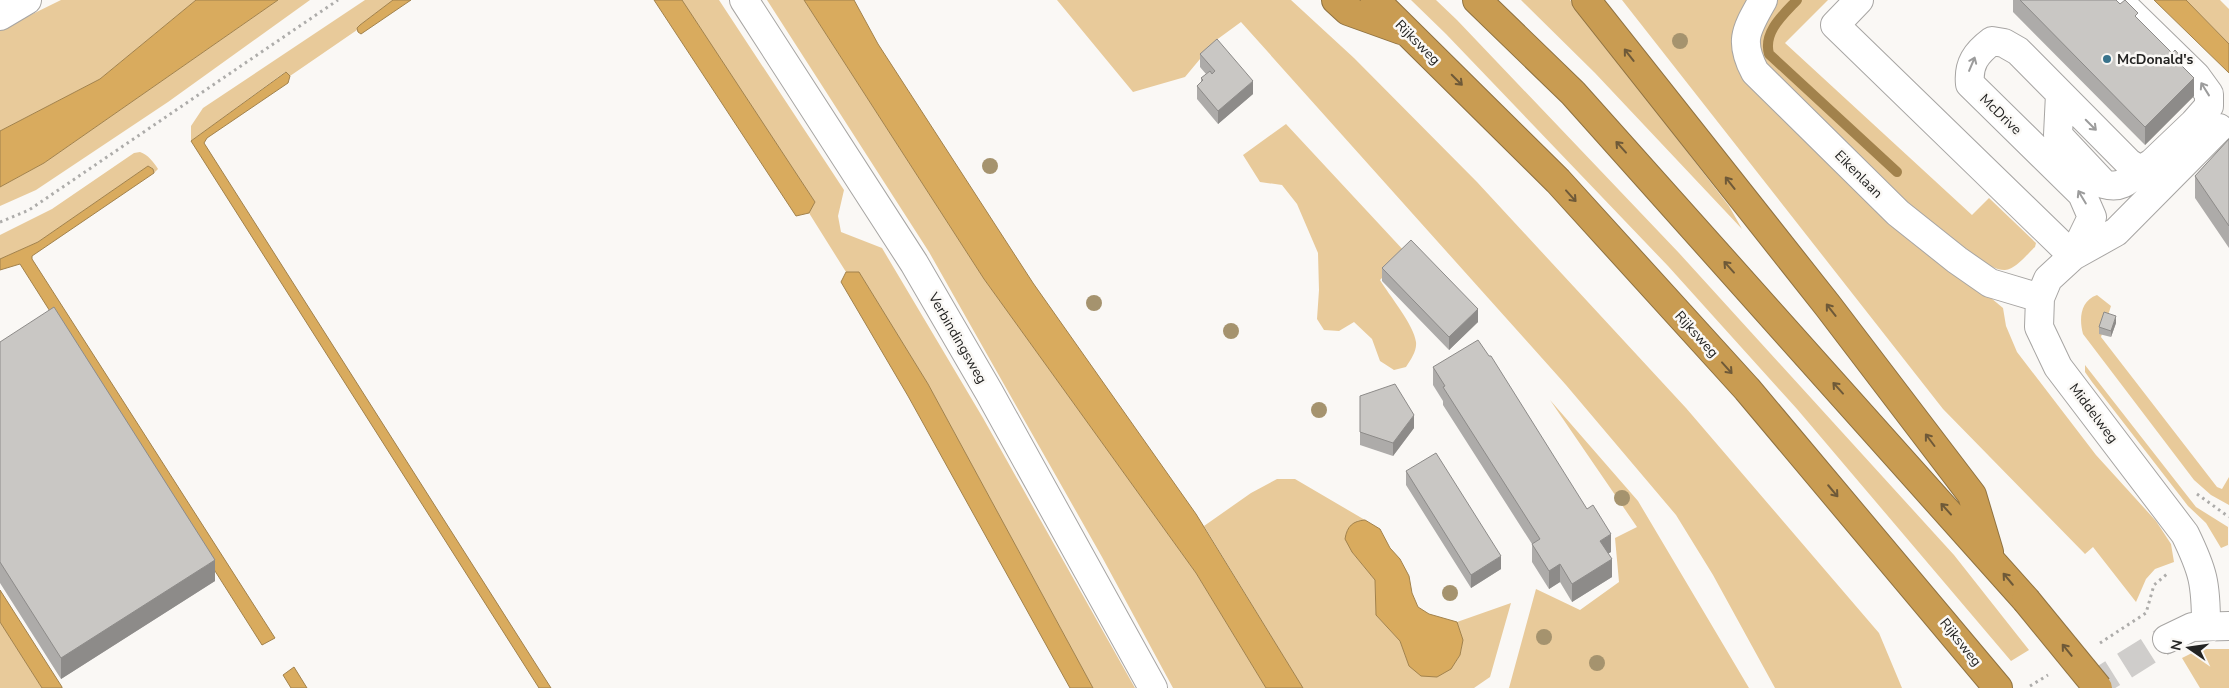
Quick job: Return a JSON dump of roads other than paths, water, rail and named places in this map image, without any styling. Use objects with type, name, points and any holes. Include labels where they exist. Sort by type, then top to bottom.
[{"type":"highway","points":[[1336,0],[1348,11],[1410,33]]},
{"type":"highway","name":"Rijksweg","points":[[1376,0],[1558,181],[1727,367],[1955,634],[1998,688]]},
{"type":"highway","points":[[1477,0],[1573,93],[1991,559],[2098,688]]},
{"type":"highway","points":[[1586,0],[1828,306],[1972,495],[1991,559]]},
{"type":"street","points":[[0,16],[27,0]]},
{"type":"street","name":"Verbindingsweg","points":[[744,0],[919,272],[989,392],[1153,688]]},
{"type":"street","name":"Eikenlaan","points":[[1763,0],[1746,31],[1744,42],[1747,58],[1755,72],[1898,213],[1957,260],[1990,283],[2040,298]]},
{"type":"street","points":[[1859,0],[1835,25],[2073,256],[2116,232],[2219,128]]},
{"type":"street","name":"McDrive","points":[[2073,256],[2092,217],[2082,194],[1970,84],[1969,72],[1973,60],[1982,49],[1992,41],[2004,43],[2018,52],[2129,163],[2140,170],[2152,163],[2194,123],[2209,106],[2209,94],[2196,76],[2118,0]]},
{"type":"street","name":"Middelweg","points":[[2073,256],[2048,279],[2040,298],[2039,327],[2058,367],[2185,534],[2200,565],[2217,625],[2192,627],[2167,639]]},
{"type":"waterway","points":[[1797,0],[1780,18],[1772,31],[1769,38],[1769,54],[1897,172]]},
{"type":"tunnel","points":[[2089,688],[2167,639]]},
{"type":"place","name":"McDonald's","points":[[2107,59]]}]
